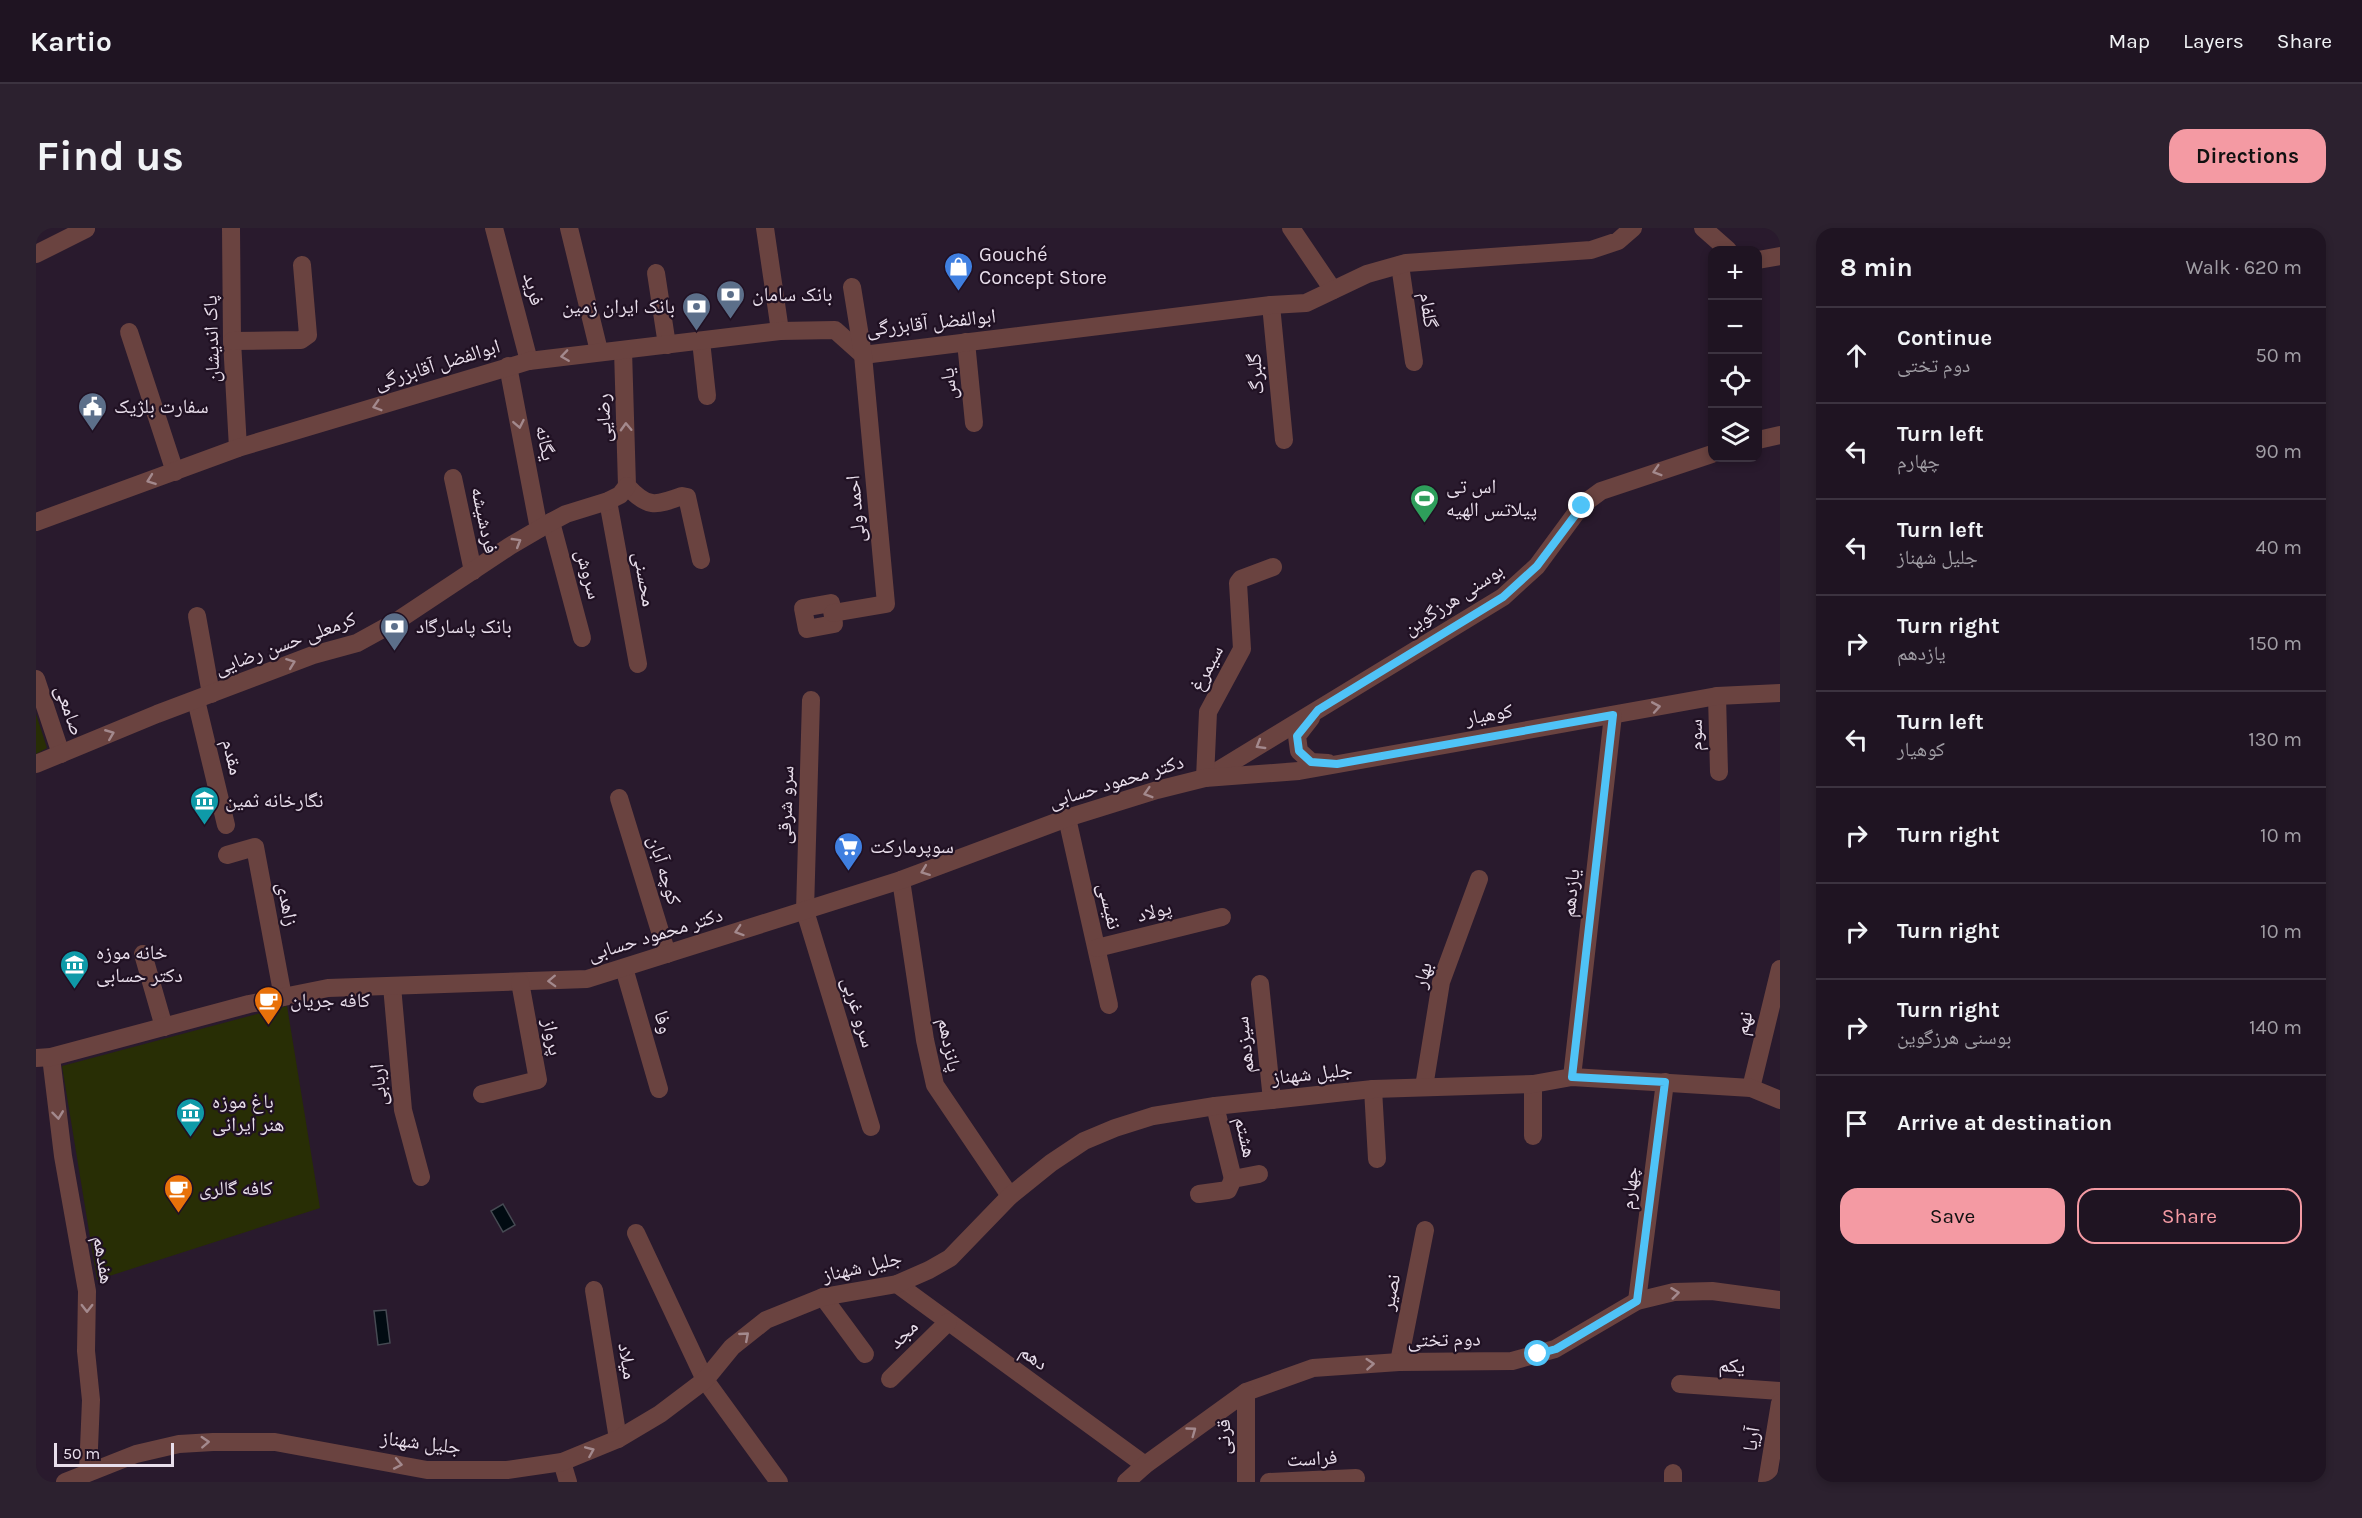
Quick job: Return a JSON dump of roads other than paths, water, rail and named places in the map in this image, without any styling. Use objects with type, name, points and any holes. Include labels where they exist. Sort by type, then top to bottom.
[{"type":"street","name":"پاک اندیشان","points":[[231,228],[232,341],[238,448]]},
{"type":"street","name":"فرید","points":[[494,228],[530,361]]},
{"type":"street","points":[[569,228],[599,351]]},
{"type":"street","points":[[765,228],[780,331]]},
{"type":"street","points":[[1291,228],[1333,290]]},
{"type":"street","name":"ابوالفضل آقابزرگی","points":[[36,522],[238,448],[530,361],[780,331],[835,330],[863,355],[1271,305],[1306,303],[1367,274],[1400,265],[1591,250],[1618,241],[1633,228]]},
{"type":"street","points":[[1702,228],[1723,246]]},
{"type":"street","points":[[36,254],[86,229]]},
{"type":"street","points":[[1762,259],[1780,256]]},
{"type":"street","points":[[232,341],[301,340],[308,335],[302,265]]},
{"type":"street","name":"گلفام","points":[[1400,265],[1414,362]]},
{"type":"street","points":[[656,273],[667,345]]},
{"type":"street","points":[[852,286],[863,355]]},
{"type":"street","name":"گلبرگ","points":[[1271,305],[1284,440]]},
{"type":"street","points":[[129,332],[175,472]]},
{"type":"street","points":[[701,341],[707,396]]},
{"type":"street","name":"یاس","points":[[966,342],[974,423]]},
{"type":"street","name":"رضایی","points":[[623,350],[627,486]]},
{"type":"street","name":"احمد ولی","points":[[833,613],[886,604],[863,355]]},
{"type":"street","name":"یگانه","points":[[508,366],[545,526]]},
{"type":"street","points":[[1762,439],[1780,435]]},
{"type":"street","name":"بوسنی هرزگوین","points":[[1205,778],[1503,597],[1537,566],[1582,506],[1601,491],[1708,456]]},
{"type":"street","name":"فردشیشه","points":[[453,478],[473,571]]},
{"type":"street","points":[[627,486],[640,499],[652,504],[687,496],[701,560]]},
{"type":"street","name":"کرمعلی حسن رضایی","points":[[36,764],[313,655],[357,644],[545,526],[566,514],[608,501],[620,495],[627,486]]},
{"type":"street","name":"محسنی","points":[[608,501],[638,664]]},
{"type":"street","name":"سروش","points":[[545,526],[582,638]]},
{"type":"street","name":"سیمرغ","points":[[1205,778],[1208,712],[1242,648],[1238,583],[1241,579],[1273,567]]},
{"type":"street","name":"مقدم","points":[[198,616],[204,697],[226,825]]},
{"type":"street","name":"صامعی","points":[[36,679],[61,754]]},
{"type":"street","name":"کوهیار","points":[[1205,778],[1299,771],[1717,696],[1780,693]]},
{"type":"street","name":"سوم","points":[[1717,696],[1719,772]]},
{"type":"street","name":"سرو شرقی","points":[[805,911],[811,700]]},
{"type":"street","points":[[1318,710],[1297,736],[1299,751],[1311,762],[1337,764]]},
{"type":"street","name":"یازدهم","points":[[1572,1077],[1613,715]]},
{"type":"street","name":"دکتر محمود حسابی","points":[[43,1058],[249,1004],[328,988],[587,980],[901,880],[1067,818],[1157,790],[1205,778]]},
{"type":"street","name":"کوچه آبان","points":[[620,798],[668,954]]},
{"type":"street","name":"نفیسی","points":[[1067,818],[1109,1005]]},
{"type":"street","name":"زاهدی","points":[[227,855],[255,847],[283,997]]},
{"type":"street","name":"بهار","points":[[1424,1087],[1441,982],[1479,879]]},
{"type":"street","name":"پانزدهم","points":[[901,880],[934,1085],[1010,1196]]},
{"type":"street","name":"سرو غربی","points":[[805,911],[871,1127]]},
{"type":"street","name":"پولاد","points":[[1097,948],[1221,917]]},
{"type":"street","points":[[143,954],[164,1027]]},
{"type":"street","name":"وفا","points":[[624,968],[659,1089]]},
{"type":"street","name":"نهم","points":[[1750,1088],[1780,969]]},
{"type":"street","name":"پرواز","points":[[482,1094],[538,1080],[520,982]]},
{"type":"street","name":"سیزدهم","points":[[1260,984],[1272,1100]]},
{"type":"street","name":"اربابی","points":[[392,986],[403,1110],[421,1177]]},
{"type":"street","points":[[36,1042],[43,1058]]},
{"type":"street","name":"هفدهم","points":[[43,1058],[87,1292],[86,1351],[91,1400],[88,1472]]},
{"type":"street","name":"جلیل شهناز","points":[[65,1482],[136,1454],[179,1444],[213,1442],[275,1442],[423,1476],[507,1470],[562,1462],[618,1439],[660,1414],[705,1380],[732,1347],[766,1320],[823,1297],[897,1284],[950,1258],[1010,1196],[1051,1163],[1084,1141],[1153,1116],[1215,1106],[1373,1089],[1533,1084],[1572,1077],[1750,1088],[1780,1100]]},
{"type":"street","name":"چهارم","points":[[1637,1301],[1665,1082]]},
{"type":"street","points":[[1533,1084],[1533,1136]]},
{"type":"street","points":[[1373,1089],[1377,1159]]},
{"type":"street","name":"هشتم","points":[[1215,1106],[1233,1179]]},
{"type":"street","points":[[1199,1194],[1228,1190],[1233,1179],[1259,1174]]},
{"type":"street","name":"نصیر","points":[[1399,1362],[1425,1230]]},
{"type":"street","points":[[636,1233],[705,1380],[779,1482]]},
{"type":"street","name":"دهم","points":[[897,1284],[1145,1465]]},
{"type":"street","name":"میلاد","points":[[594,1290],[618,1439]]},
{"type":"street","name":"دوم تختی","points":[[1126,1482],[1145,1465],[1246,1392],[1313,1368],[1399,1362],[1512,1361],[1556,1349],[1637,1301],[1674,1292],[1712,1291],[1780,1300]]},
{"type":"street","points":[[823,1297],[865,1354]]},
{"type":"street","name":"مجد","points":[[890,1379],[948,1322]]},
{"type":"street","name":"یکم","points":[[1680,1384],[1780,1391]]},
{"type":"street","name":"قرنی","points":[[1246,1392],[1246,1482]]},
{"type":"street","name":"آریا","points":[[1767,1482],[1780,1403]]},
{"type":"street","points":[[562,1462],[568,1482]]},
{"type":"street","name":"فراست","points":[[1269,1482],[1356,1478]]},
{"type":"place","name":"Gouché Concept Store","points":[[958,292]]},
{"type":"place","name":"بانک سامان","points":[[731,320]]},
{"type":"place","name":"بانک ایران زمین","points":[[696,332]]},
{"type":"place","name":"سفارت بلژیک","points":[[93,432]]},
{"type":"place","name":"اس تی پیلاتس الهیه","points":[[1425,524]]},
{"type":"place","name":"بانک پاسارگاد","points":[[395,652]]},
{"type":"place","name":"نگارخانه ثمین","points":[[204,826]]},
{"type":"place","name":"سوپرمارکت","points":[[849,872]]},
{"type":"place","name":"خانه موزه دکتر حسابی","points":[[75,990]]},
{"type":"place","name":"کافه جریان","points":[[269,1026]]},
{"type":"place","name":"باغ موزه هنر ایرانی","points":[[191,1138]]},
{"type":"place","name":"کافه گالری","points":[[178,1214]]}]
